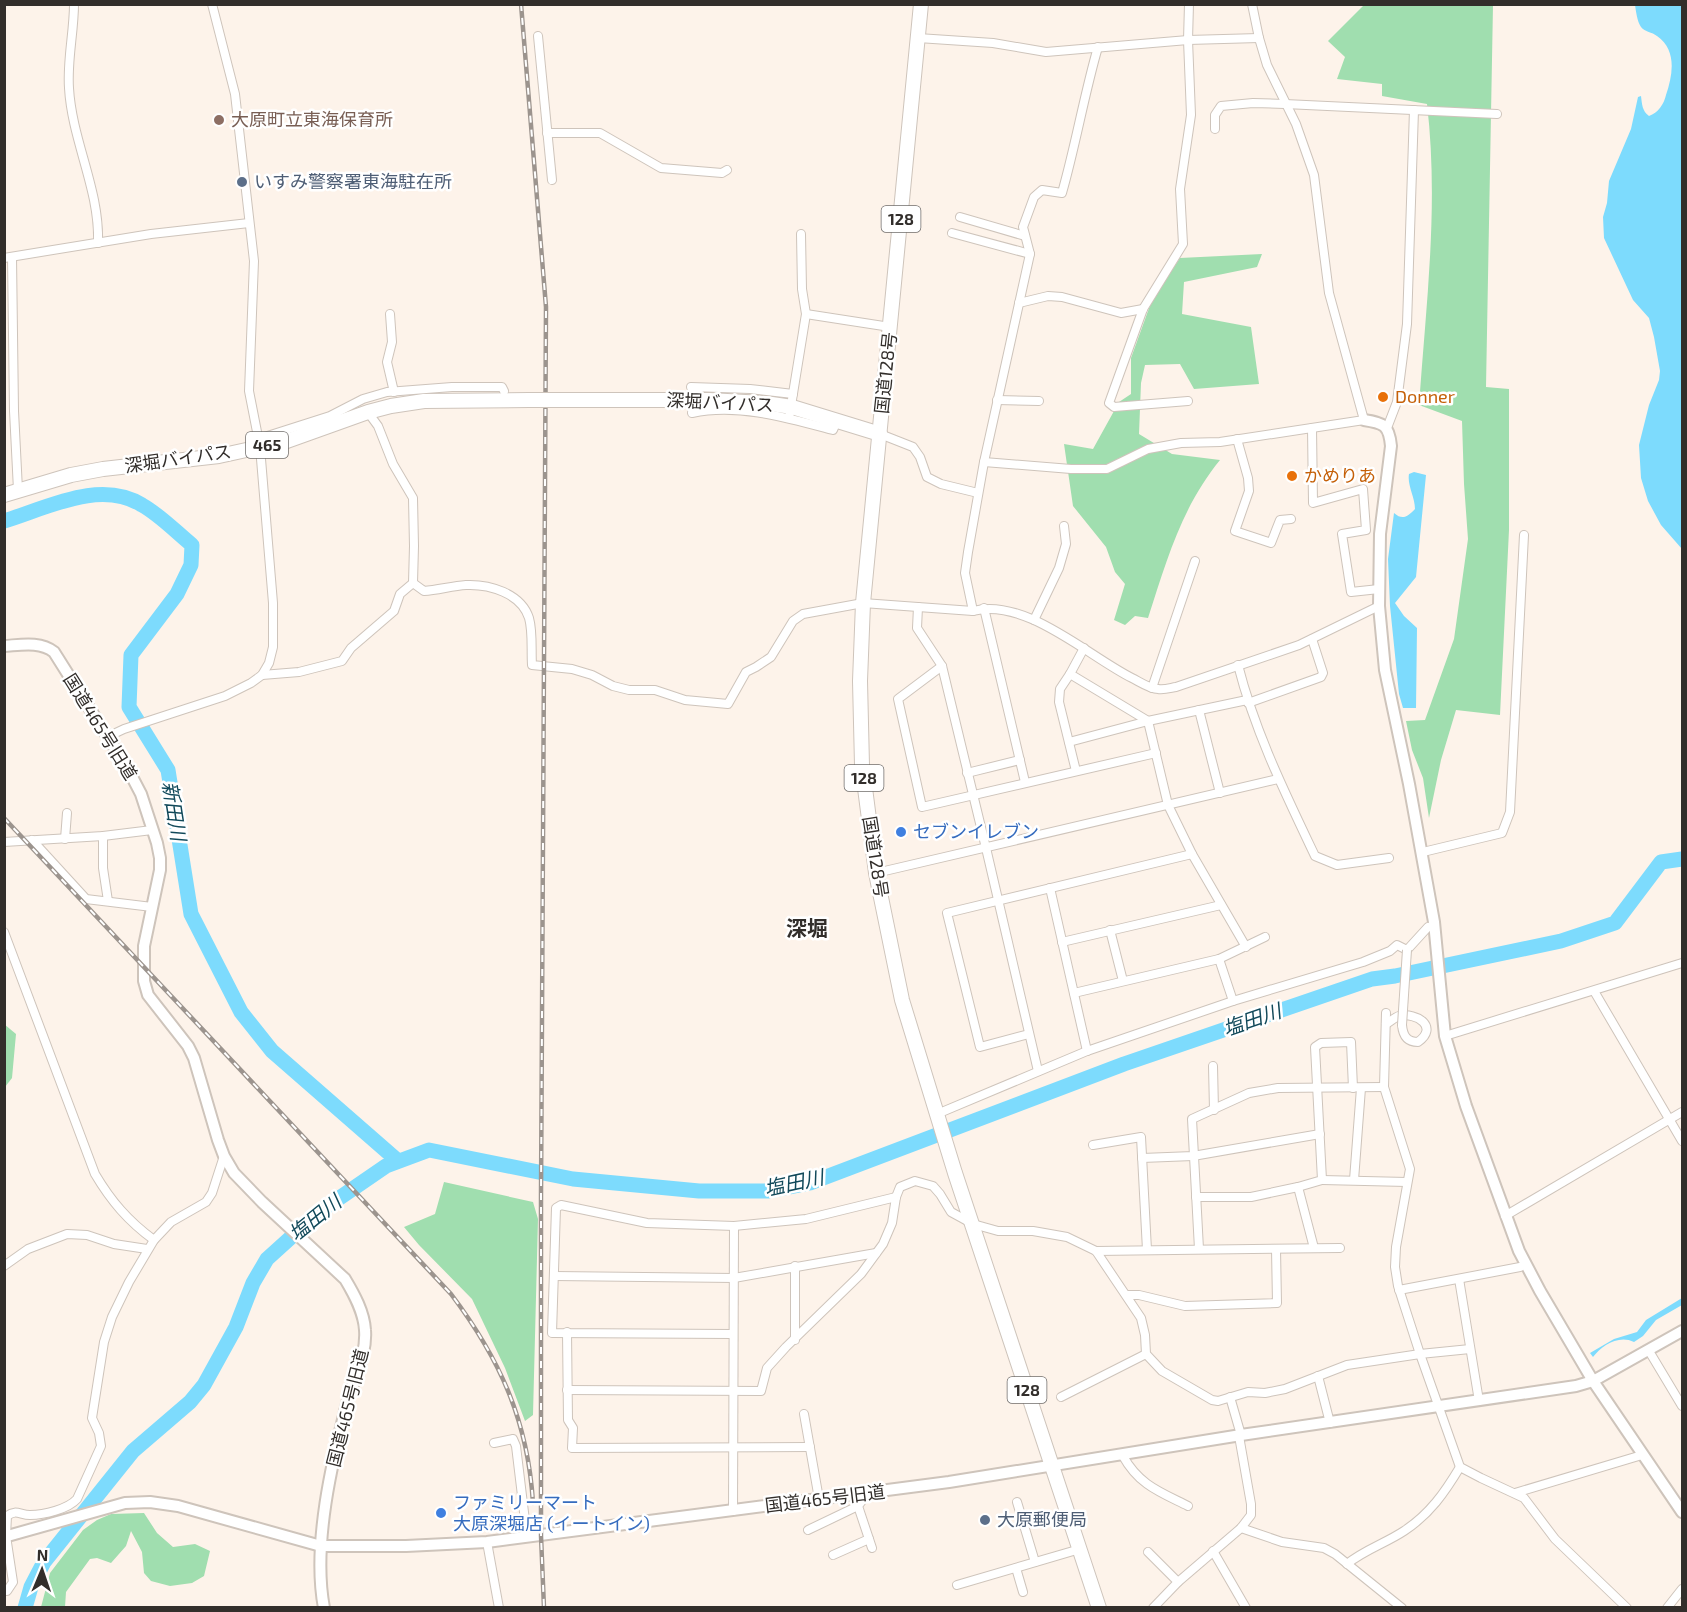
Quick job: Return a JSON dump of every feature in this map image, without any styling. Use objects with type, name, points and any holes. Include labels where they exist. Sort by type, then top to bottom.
[{"type":"highway","name":"国道128号","points":[[921,4],[863,603],[860,681],[862,765],[876,873],[902,1000],[955,1173],[1099,1608]]},
{"type":"highway","name":"深堀バイパス","points":[[4,495],[71,475],[103,469],[219,456],[259,443],[287,441],[365,406],[424,401],[709,400],[765,403],[792,407],[880,434]]},
{"type":"street","points":[[74,4],[69,88],[72,110],[94,196],[99,227],[98,243]]},
{"type":"street","points":[[107,737],[124,729],[225,696],[251,683],[262,675],[273,647],[275,631],[259,443],[249,391],[254,261],[235,94],[212,4]]},
{"type":"street","points":[[1188,401],[1114,407],[1109,401],[1143,309],[1183,244],[1180,189],[1191,115],[1189,4]]},
{"type":"street","points":[[1252,4],[1267,65],[1296,124],[1314,175],[1329,293],[1364,420]]},
{"type":"street","points":[[538,36],[552,180]]},
{"type":"street","points":[[918,38],[993,43],[1046,52],[1188,40],[1259,38]]},
{"type":"street","points":[[973,611],[965,573],[984,462],[1030,254],[1023,227],[1034,197],[1042,190],[1062,193],[1076,145],[1087,87],[1098,47]]},
{"type":"street","points":[[1215,129],[1215,115],[1221,106],[1253,103],[1497,114]]},
{"type":"street","points":[[1414,110],[1407,324],[1396,402],[1388,428],[1391,446],[1380,534],[1379,606],[1385,670],[1423,852],[1445,1036],[1466,1106],[1519,1251],[1593,1381],[1683,1512]]},
{"type":"street","points":[[547,133],[600,133],[661,168],[722,173],[727,170]]},
{"type":"street","points":[[960,217],[1025,236]]},
{"type":"street","points":[[18,490],[8,257],[152,234],[249,223]]},
{"type":"street","points":[[952,232],[1030,254]]},
{"type":"street","points":[[792,407],[806,314],[802,289],[801,234]]},
{"type":"street","points":[[1019,303],[1048,296],[1062,297],[1121,313],[1143,309]]},
{"type":"street","points":[[390,314],[392,342],[387,362],[394,392]]},
{"type":"street","points":[[806,314],[890,327]]},
{"type":"street","points":[[262,675],[299,672],[342,661],[351,648],[394,610],[400,594],[413,583],[413,498],[393,464],[378,426],[365,406],[394,392],[452,387],[502,387],[504,391]]},
{"type":"street","points":[[692,387],[750,389],[792,407]]},
{"type":"street","points":[[997,400],[1040,401]]},
{"type":"street","points":[[692,413],[710,410],[759,413],[792,407]]},
{"type":"street","points":[[984,462],[1071,469],[1107,469],[1148,449],[1181,443],[1237,439],[1364,420],[1378,422],[1388,428]]},
{"type":"street","points":[[1312,428],[1313,503],[1363,489],[1366,530],[1342,534],[1351,592],[1379,589]]},
{"type":"street","points":[[880,434],[913,447],[920,457],[927,477],[941,484],[978,493]]},
{"type":"street","points":[[1237,439],[1248,478],[1249,491],[1235,531],[1271,543],[1280,520],[1291,519]]},
{"type":"street","points":[[1034,620],[1059,568],[1066,544],[1064,526]]},
{"type":"street","points":[[1423,852],[1502,833],[1510,812],[1524,535]]},
{"type":"street","points":[[1152,688],[1196,561]]},
{"type":"street","points":[[413,583],[424,591],[468,585],[489,587],[510,595],[525,609],[529,619],[532,665],[572,669],[592,675],[613,687],[629,690],[655,690],[685,700],[728,704],[746,672],[771,657],[793,621],[803,614],[863,603],[973,611],[984,608],[1003,609],[1034,620],[1084,648],[1116,670],[1156,689],[1176,687],[1312,639],[1379,606]]},
{"type":"street","points":[[918,607],[917,628],[942,666],[1038,1071]]},
{"type":"street","points":[[984,608],[1025,782]]},
{"type":"street","points":[[1069,742],[1148,721],[1247,701],[1321,677],[1323,673],[1312,639]]},
{"type":"street","name":"国道465号旧道","points":[[4,646],[32,644],[54,651],[129,771],[141,794],[160,858],[160,870],[144,946],[144,981],[148,995],[194,1058],[224,1156],[234,1173],[345,1279],[363,1318],[365,1329],[363,1354],[348,1398],[337,1446],[321,1546],[406,1546],[487,1542],[733,1511],[1123,1456],[1240,1436],[1576,1386],[1593,1381],[1683,1331]]},
{"type":"street","points":[[1076,771],[1059,702],[1060,689],[1084,648]]},
{"type":"street","points":[[1238,665],[1247,701],[1278,779],[1315,856],[1337,865],[1389,858]]},
{"type":"street","points":[[942,666],[898,699],[922,807],[1156,753]]},
{"type":"street","points":[[1070,674],[1148,721],[1168,805],[1192,854],[1245,947]]},
{"type":"street","points":[[1199,710],[1220,793]]},
{"type":"street","points":[[968,773],[1020,760]]},
{"type":"street","points":[[876,873],[1278,779]]},
{"type":"street","points":[[65,839],[66,813]]},
{"type":"street","points":[[4,842],[104,836],[152,830]]},
{"type":"street","points":[[104,836],[103,868],[108,901]]},
{"type":"street","points":[[32,840],[86,899],[152,906]]},
{"type":"street","points":[[1029,1034],[980,1047],[947,913],[1192,854]]},
{"type":"street","points":[[1050,888],[1087,1051]]},
{"type":"street","points":[[1062,942],[1221,905]]},
{"type":"street","points":[[1386,1024],[1399,1016],[1419,1018],[1425,1022],[1426,1035],[1418,1042],[1411,1042],[1402,1033],[1402,1025],[1407,950],[1431,925]]},
{"type":"street","points":[[1110,930],[1123,981]]},
{"type":"street","points":[[4,932],[95,1174],[118,1209],[133,1225],[154,1240]]},
{"type":"street","points":[[1074,993],[1219,960],[1265,937]]},
{"type":"street","points":[[937,1114],[1087,1051],[1233,1001],[1363,962],[1390,951],[1397,945],[1407,950]]},
{"type":"street","points":[[1219,960],[1233,1001]]},
{"type":"street","points":[[1445,1036],[1683,963]]},
{"type":"street","points":[[1594,991],[1683,1141]]},
{"type":"street","points":[[1386,1013],[1384,1087],[1410,1168],[1396,1247],[1395,1267],[1420,1354],[1460,1467],[1524,1497],[1555,1539],[1627,1608]]},
{"type":"street","points":[[1322,1180],[1315,1047],[1321,1042],[1351,1042],[1357,1088],[1354,1180]]},
{"type":"street","points":[[1213,1066],[1214,1110]]},
{"type":"street","points":[[1199,1249],[1192,1119],[1249,1094],[1278,1088],[1384,1087]]},
{"type":"street","points":[[1505,1216],[1683,1112]]},
{"type":"street","points":[[1142,1158],[1193,1156],[1320,1134]]},
{"type":"street","points":[[1093,1146],[1141,1137],[1148,1250]]},
{"type":"street","points":[[4,1591],[7,1591],[13,1582],[5,1537],[7,1516],[18,1511],[27,1515],[36,1515],[73,1504],[77,1499],[101,1446],[99,1432],[92,1418],[104,1342],[112,1317],[147,1249],[154,1240],[171,1222],[206,1202],[212,1193],[224,1156]]},
{"type":"street","points":[[1196,1197],[1251,1197],[1322,1180],[1407,1182]]},
{"type":"street","points":[[567,1390],[760,1390],[767,1368],[861,1274],[883,1244],[892,1223],[900,1187],[908,1182],[924,1182],[933,1186],[951,1212],[973,1224],[998,1231],[1033,1231],[1067,1237],[1096,1251],[1340,1248]]},
{"type":"street","points":[[1298,1187],[1314,1248]]},
{"type":"street","points":[[734,1334],[552,1333],[556,1208],[561,1205],[647,1223],[734,1226],[806,1219],[896,1197]]},
{"type":"street","points":[[733,1511],[734,1226]]},
{"type":"street","points":[[4,1266],[28,1249],[67,1234],[87,1235],[114,1245],[147,1249]]},
{"type":"street","points":[[1127,1295],[1139,1295],[1185,1306],[1277,1303],[1276,1249]]},
{"type":"street","points":[[1096,1251],[1141,1318],[1146,1354],[1162,1371],[1212,1401],[1248,1392],[1265,1393],[1285,1389],[1347,1365],[1470,1349]]},
{"type":"street","points":[[554,1276],[734,1278],[876,1253]]},
{"type":"street","points":[[795,1266],[795,1340]]},
{"type":"street","points":[[1400,1290],[1520,1267]]},
{"type":"street","points":[[1459,1279],[1479,1401]]},
{"type":"street","points":[[567,1332],[568,1420],[573,1428],[572,1448],[810,1447]]},
{"type":"street","points":[[1650,1351],[1683,1406]]},
{"type":"street","points":[[1061,1397],[1146,1354]]},
{"type":"street","points":[[1318,1376],[1330,1423]]},
{"type":"street","points":[[1153,1608],[1212,1551],[1242,1528],[1251,1515],[1240,1436],[1230,1397]]},
{"type":"street","points":[[804,1413],[819,1499]]},
{"type":"street","points":[[494,1443],[513,1439],[516,1446],[527,1537]]},
{"type":"street","points":[[1515,1493],[1642,1455]]},
{"type":"street","points":[[1123,1456],[1146,1485],[1188,1506]]},
{"type":"street","points":[[1347,1564],[1357,1556],[1404,1531],[1430,1511],[1460,1467]]},
{"type":"street","points":[[808,1530],[858,1506],[868,1493]]},
{"type":"street","points":[[5,1537],[125,1503],[150,1502],[178,1506],[321,1546],[321,1591],[324,1608]]},
{"type":"street","points":[[1017,1502],[1035,1562]]},
{"type":"street","points":[[858,1506],[872,1548]]},
{"type":"street","points":[[1242,1528],[1282,1542],[1324,1548],[1335,1554],[1402,1608]]},
{"type":"street","points":[[833,1555],[842,1546],[869,1539]]},
{"type":"street","points":[[487,1542],[499,1608]]},
{"type":"street","points":[[957,1585],[1080,1549]]},
{"type":"street","points":[[1212,1551],[1246,1608]]},
{"type":"street","points":[[1148,1552],[1178,1582]]},
{"type":"street","points":[[1016,1568],[1023,1592]]},
{"type":"street","points":[[1667,1608],[1683,1589]]},
{"type":"green space","points":[[1364,5],[1493,5],[1486,387],[1509,389],[1509,530],[1500,715],[1456,710],[1441,760],[1429,818],[1423,778],[1412,750],[1406,721],[1425,720],[1454,639],[1468,539],[1462,421],[1419,405],[1432,217],[1427,104],[1382,96],[1382,84],[1337,79],[1345,57],[1328,41]]},
{"type":"green space","points":[[1262,254],[1257,267],[1184,282],[1182,314],[1251,327],[1259,384],[1194,389],[1180,364],[1145,365],[1141,383],[1139,434],[1172,454],[1220,460],[1206,478],[1176,535],[1148,618],[1135,616],[1125,625],[1114,620],[1125,584],[1115,572],[1106,547],[1073,506],[1064,444],[1093,449],[1119,402],[1131,394],[1131,358],[1152,300],[1180,258]]},
{"type":"green space","points":[[4,1024],[16,1034],[12,1078],[5,1087]]},
{"type":"green space","points":[[444,1182],[533,1202],[538,1219],[533,1415],[525,1421],[505,1368],[472,1299],[404,1227],[435,1214]]},
{"type":"green space","points":[[144,1513],[157,1533],[173,1547],[195,1544],[210,1551],[204,1576],[192,1583],[170,1586],[151,1581],[144,1573],[142,1552],[131,1531],[126,1546],[111,1563],[97,1558],[90,1559],[66,1592],[65,1607],[41,1607],[50,1573],[83,1530],[111,1514]]},
{"type":"water","points":[[1635,5],[1682,5],[1682,549],[1661,525],[1648,501],[1641,478],[1639,445],[1660,371],[1654,337],[1649,318],[1633,300],[1604,238],[1603,217],[1609,181],[1631,129],[1638,97],[1641,96],[1645,112],[1649,116],[1655,113],[1665,98],[1672,71],[1668,48],[1657,36],[1641,27]]},
{"type":"water","points":[[1414,472],[1426,475],[1416,577],[1395,603],[1404,616],[1417,628],[1416,708],[1403,708],[1399,694],[1390,606],[1388,559],[1394,513],[1405,517],[1415,509],[1409,478],[1409,474]]},
{"type":"water","points":[[1682,1298],[1682,1305],[1656,1320],[1643,1336],[1634,1342],[1617,1340],[1606,1345],[1593,1357],[1590,1353],[1614,1339],[1637,1332],[1646,1320]]},
{"type":"waterway","name":"新田川","points":[[4,521],[73,498],[109,495],[126,498],[149,509],[192,545],[191,565],[177,594],[131,655],[129,707],[168,770],[191,914],[241,1012],[272,1051],[398,1161]]},
{"type":"waterway","name":"塩田川","points":[[25,1608],[31,1587],[44,1562],[133,1451],[190,1402],[204,1385],[236,1327],[253,1283],[267,1259],[319,1212],[386,1166],[429,1150],[573,1179],[699,1191],[769,1191],[810,1183],[1124,1064],[1372,979],[1561,941],[1615,923],[1661,862],[1682,859]]},
{"type":"railway","points":[[521,4],[546,307],[541,1195],[541,1536],[544,1608]]},
{"type":"railway","points":[[4,818],[451,1294],[484,1343],[509,1392],[525,1445],[533,1503]]},
{"type":"place","name":"大原町立東海保育所","points":[[219,120]]},
{"type":"place","name":"いすみ警察署東海駐在所","points":[[242,182]]},
{"type":"place","name":"Donner","points":[[1383,397]]},
{"type":"place","name":"かめりあ","points":[[1292,476]]},
{"type":"place","name":"セブンイレブン","points":[[901,832]]},
{"type":"place","name":"ファミリーマート 大原深堀店 (イートイン)","points":[[441,1513]]},
{"type":"place","name":"大原郵便局","points":[[985,1520]]},
{"type":"district","name":"深堀","points":[[807,929]]}]
